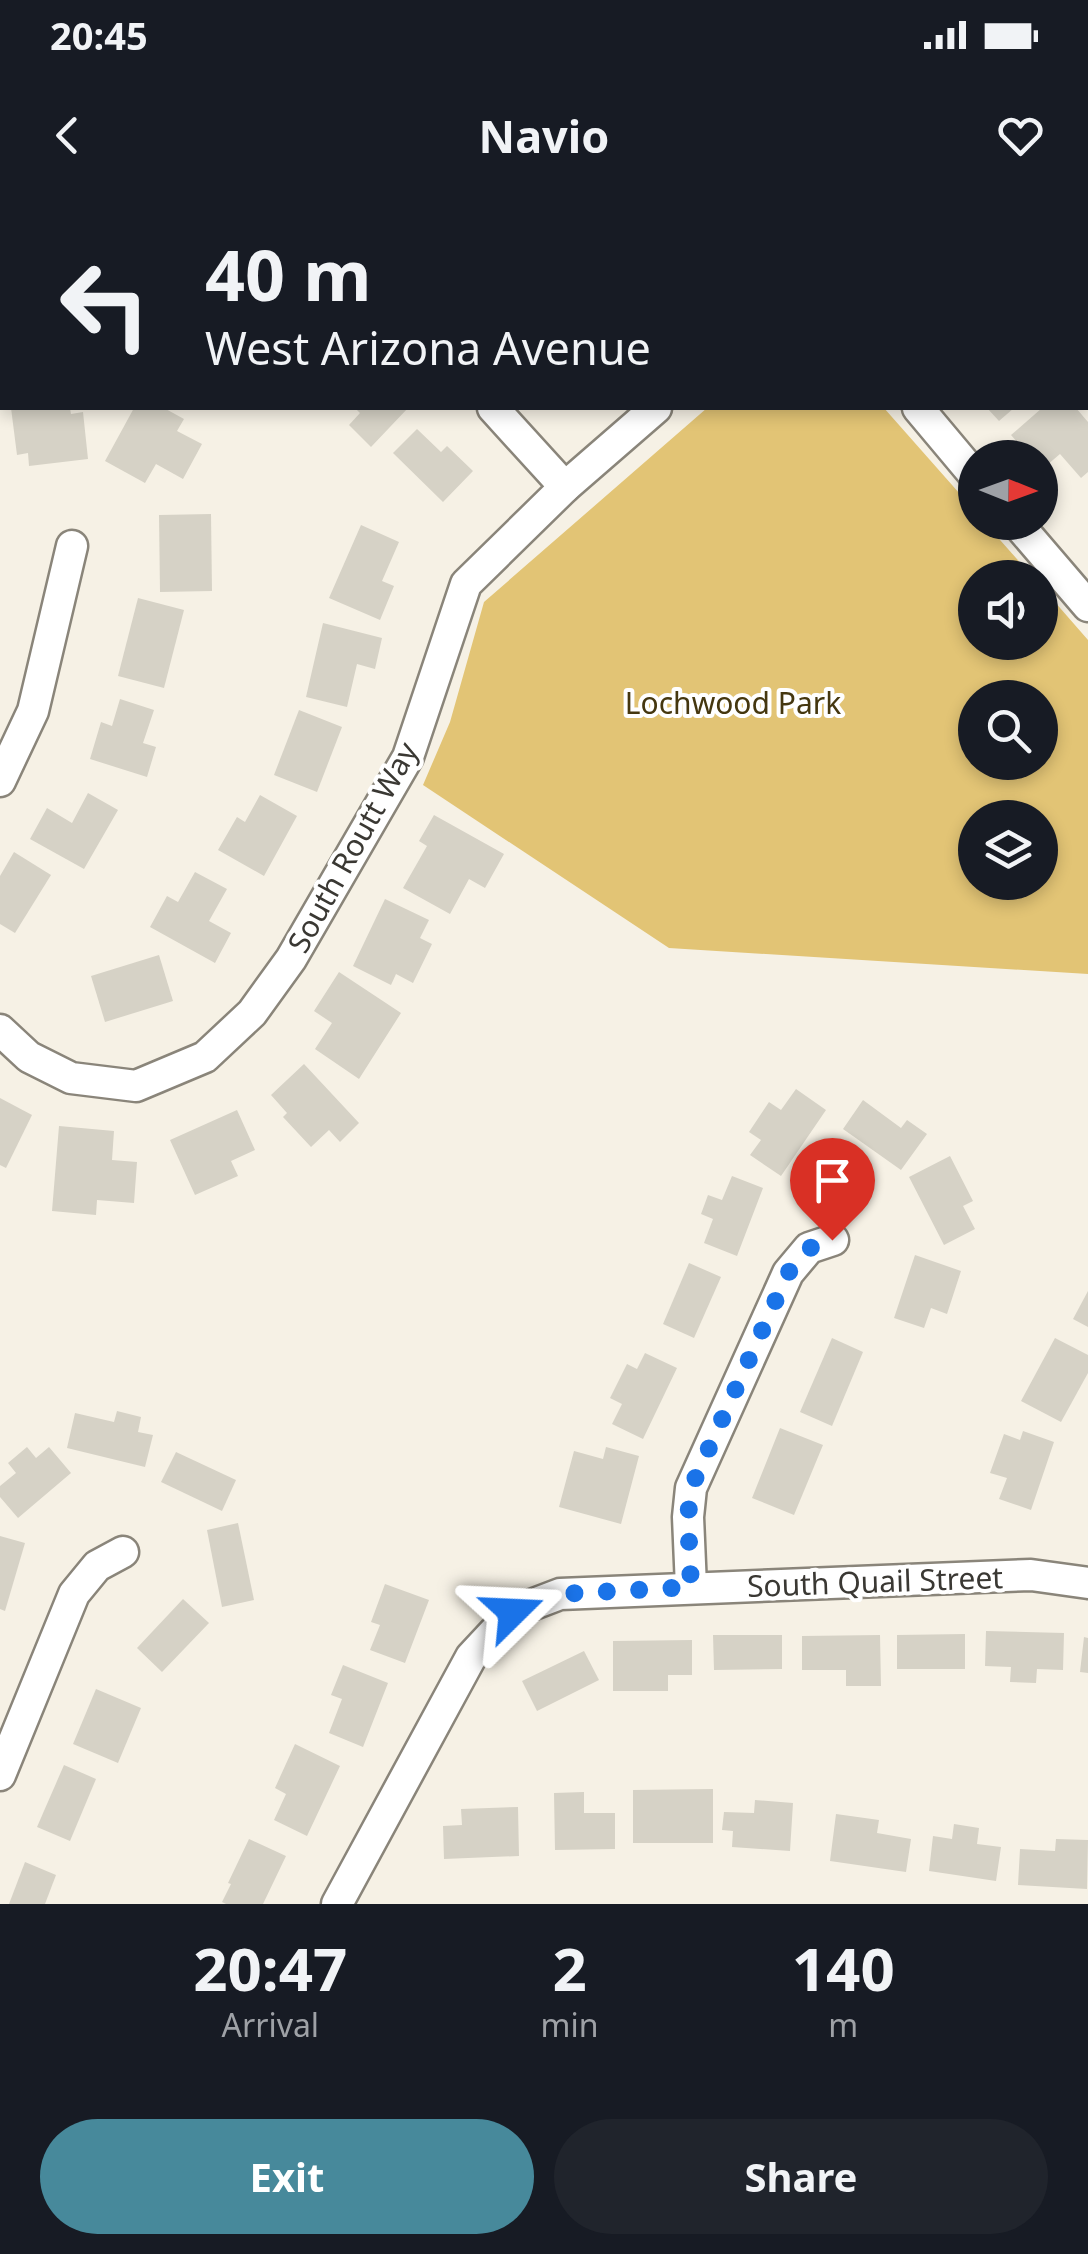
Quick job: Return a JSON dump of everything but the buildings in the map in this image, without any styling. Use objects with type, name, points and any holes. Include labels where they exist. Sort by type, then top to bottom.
[{"type":"street","points":[[495,410],[565,488]]},
{"type":"street","name":"South Routt Way","points":[[0,1030],[29,1057],[71,1078],[136,1086],[205,1058],[252,1013],[291,959],[408,756],[466,584],[565,488],[654,410]]},
{"type":"street","points":[[920,410],[958,456]]},
{"type":"street","points":[[1031,540],[1088,606]]},
{"type":"street","points":[[0,781],[33,711],[72,546]]},
{"type":"street","points":[[691,1587],[691,1488],[788,1273],[810,1248],[832,1240]]},
{"type":"street","points":[[0,1775],[74,1594],[98,1566],[123,1552]]},
{"type":"street","name":"South Quail Street","points":[[352,1900],[471,1658],[513,1612],[560,1594],[691,1587],[1030,1575],[1088,1583]]},
{"type":"green space","name":"Lochwood Park","points":[[705,410],[886,410],[958,492],[958,540],[1000,540],[1018,560],[958,560],[958,660],[1058,660],[1058,606],[1088,640],[1088,974],[669,948],[423,785],[450,722],[484,602]]},
{"type":"route","points":[[513,1612],[560,1594],[691,1587],[691,1488],[788,1273],[810,1248],[832,1240]]}]
